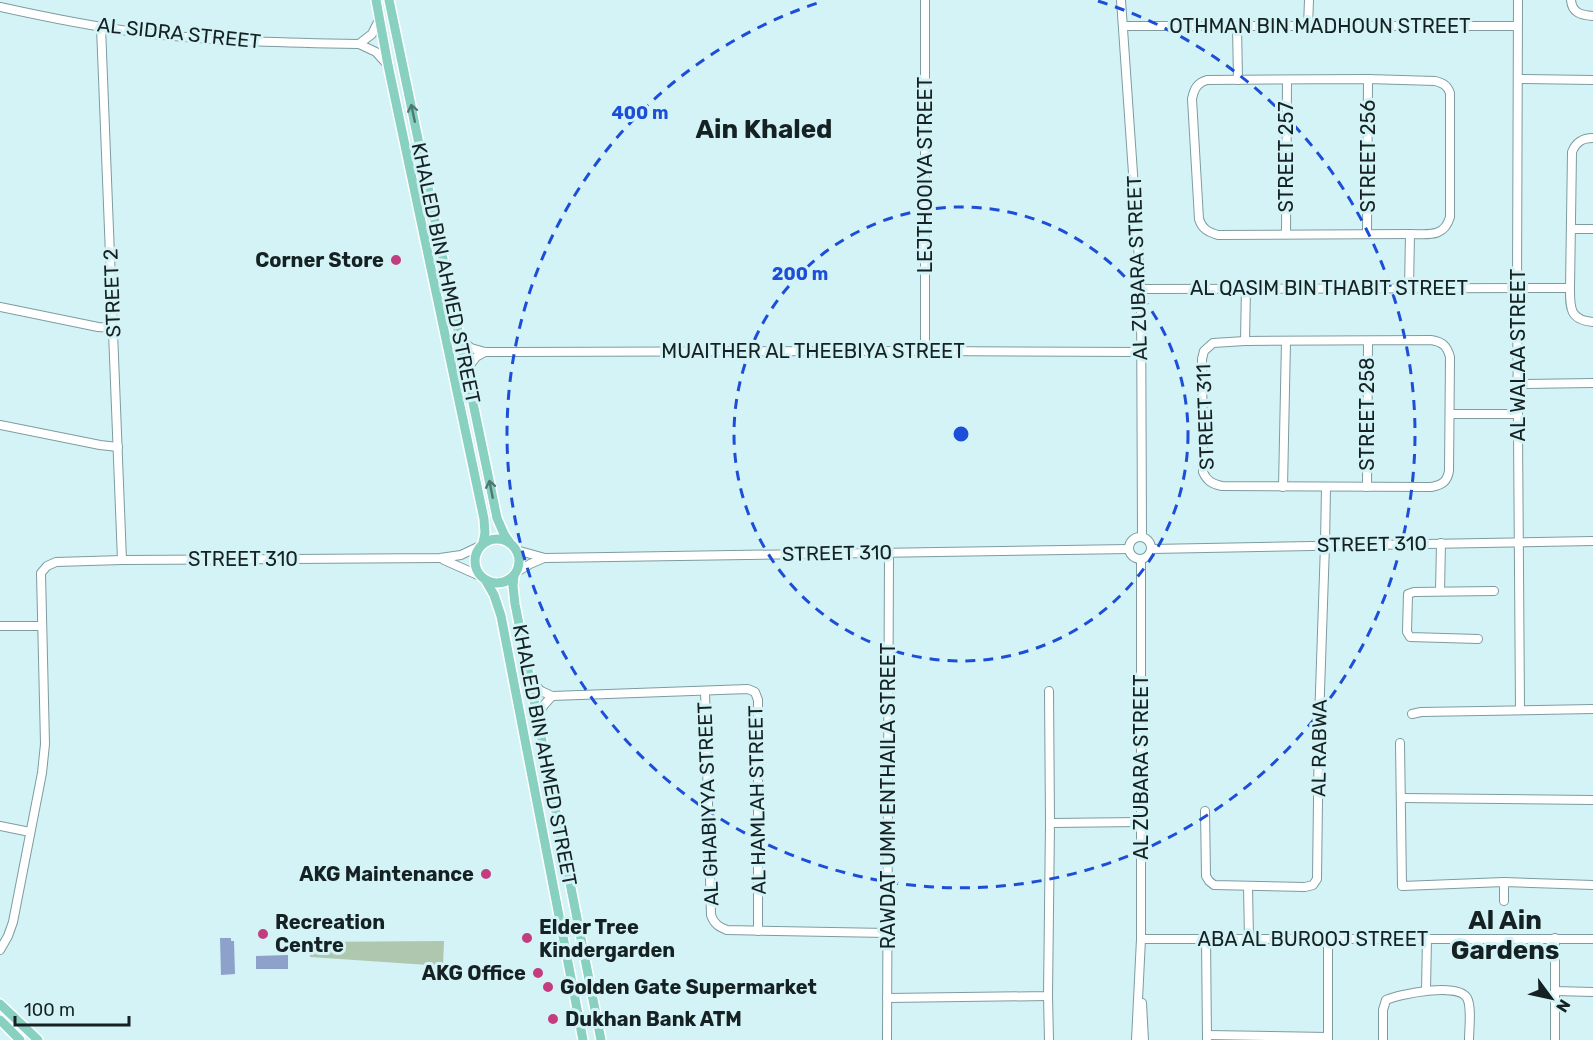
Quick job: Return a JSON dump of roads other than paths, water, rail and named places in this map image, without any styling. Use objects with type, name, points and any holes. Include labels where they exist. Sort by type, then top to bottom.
[{"type":"main road","name":"KHALED BIN AHMED STREET","points":[[376,0],[484,519],[485,533],[482,544]]},
{"type":"main road","name":"KHALED BIN AHMED STREET","points":[[389,0],[497,518],[513,547]]},
{"type":"main road","points":[[500,539],[513,547],[519,562],[514,574],[509,579],[498,583],[483,579],[475,565],[477,551],[482,544],[488,540],[500,539]]},
{"type":"main road","name":"KHALED BIN AHMED STREET","points":[[514,574],[513,595],[601,1040]]},
{"type":"main road","name":"KHALED BIN AHMED STREET","points":[[483,579],[498,605],[503,627],[583,1040]]},
{"type":"main road","points":[[0,1004],[38,1040]]},
{"type":"main road","points":[[0,1020],[20,1040]]},
{"type":"street","name":"LEJTHOOIYA STREET","points":[[925,0],[925,351]]},
{"type":"street","name":"AL ZUBARA STREET","points":[[1121,0],[1141,289],[1142,537]]},
{"type":"street","points":[[1308,26],[1309,0]]},
{"type":"street","name":"AL WALAA STREET","points":[[1518,0],[1517,289],[1520,710]]},
{"type":"street","points":[[1571,0],[1574,10],[1578,13],[1593,16]]},
{"type":"street","name":"AL SIDRA STREET","points":[[0,7],[101,27],[212,39],[359,44]]},
{"type":"street","points":[[380,19],[372,34],[359,44],[376,52],[388,65]]},
{"type":"street","name":"OTHMAN BIN MADHOUN STREET","points":[[1123,26],[1518,26]]},
{"type":"street","points":[[1237,26],[1238,80]]},
{"type":"street","name":"STREET 2","points":[[101,27],[122,560]]},
{"type":"street","points":[[1368,79],[1435,81],[1445,84],[1450,93],[1450,217],[1446,228],[1434,234],[1218,235],[1205,230],[1199,219],[1192,99],[1197,85],[1201,82],[1238,80],[1368,79]]},
{"type":"street","name":"STREET 256","points":[[1367,234],[1368,79]]},
{"type":"street","points":[[1518,79],[1593,80]]},
{"type":"street","name":"STREET 257","points":[[1286,234],[1287,80]]},
{"type":"street","points":[[1593,138],[1580,140],[1572,152],[1570,288],[1572,312],[1582,320],[1593,322]]},
{"type":"street","points":[[1571,229],[1593,229]]},
{"type":"street","points":[[1408,288],[1410,234]]},
{"type":"street","points":[[1245,341],[1246,287]]},
{"type":"street","name":"AL QASIM BIN THABIT STREET","points":[[1141,289],[1570,288]]},
{"type":"street","points":[[0,307],[113,328]]},
{"type":"street","name":"MUAITHER AL THEEBIYA STREET","points":[[460,339],[471,348],[485,352],[1141,352]]},
{"type":"street","name":"STREET 311","points":[[1431,340],[1446,345],[1450,357],[1448,478],[1439,486],[1431,487],[1222,486],[1210,482],[1203,472],[1202,359],[1204,351],[1213,343],[1286,341],[1431,340]]},
{"type":"street","points":[[1283,487],[1286,341]]},
{"type":"street","name":"STREET 258","points":[[1367,487],[1368,341]]},
{"type":"street","points":[[466,369],[476,357],[485,352]]},
{"type":"street","points":[[1518,384],[1593,383]]},
{"type":"street","points":[[1450,414],[1518,414]]},
{"type":"street","points":[[0,425],[118,447]]},
{"type":"street","points":[[1325,545],[1326,487]]},
{"type":"street","points":[[1142,537],[1149,541],[1152,549],[1149,555],[1141,560],[1133,557],[1129,549],[1131,541],[1142,537]]},
{"type":"street","name":"STREET 310","points":[[1152,549],[1593,541]]},
{"type":"street","points":[[1440,591],[1441,543]]},
{"type":"street","name":"STREET 310","points":[[42,626],[41,573],[47,566],[56,562],[440,558],[461,555],[482,544]]},
{"type":"street","name":"AL RABWA","points":[[1205,811],[1206,876],[1214,885],[1305,887],[1313,885],[1317,879],[1319,720],[1325,545]]},
{"type":"street","name":"STREET 310","points":[[513,547],[545,558],[1129,549]]},
{"type":"street","name":"RAWDAT UMM ENTHAILA STREET","points":[[887,1040],[889,553]]},
{"type":"street","name":"STREET 310","points":[[440,558],[461,566],[483,579]]},
{"type":"street","name":"STREET 310","points":[[514,574],[545,558]]},
{"type":"street","name":"AL ZUBARA STREET","points":[[1136,1040],[1141,939],[1141,560]]},
{"type":"street","points":[[1478,639],[1413,638],[1408,635],[1408,594],[1440,591],[1494,591]]},
{"type":"street","points":[[0,626],[42,626],[45,744],[42,773],[13,921],[0,950]]},
{"type":"street","points":[[530,680],[541,691],[552,696],[537,717]]},
{"type":"street","name":"AL HAMLAH STREET","points":[[552,696],[748,689],[755,692],[758,700],[758,931]]},
{"type":"street","name":"AL GHABIYYA STREET","points":[[705,691],[711,915],[716,925],[727,930],[887,933]]},
{"type":"street","points":[[1049,691],[1049,1040]]},
{"type":"street","points":[[1412,714],[1593,709]]},
{"type":"street","points":[[1400,743],[1402,886],[1504,882],[1593,885]]},
{"type":"street","points":[[1402,798],[1593,800]]},
{"type":"street","points":[[1050,823],[1141,822]]},
{"type":"street","points":[[0,826],[30,832]]},
{"type":"street","points":[[1504,882],[1504,901]]},
{"type":"street","points":[[1248,886],[1249,939]]},
{"type":"street","points":[[1426,990],[1427,938]]},
{"type":"street","points":[[1554,938],[1555,1040]]},
{"type":"street","name":"ABA AL BUROOJ STREET","points":[[1141,939],[1593,939]]},
{"type":"street","points":[[1206,939],[1207,1037],[1328,1038],[1328,939]]},
{"type":"street","name":"AL ZUBARA STREET","points":[[1140,975],[1144,1040]]},
{"type":"street","points":[[1383,1040],[1383,1010],[1386,1000],[1426,990],[1461,992],[1467,998],[1469,1040]]},
{"type":"street","points":[[1555,991],[1593,992]]},
{"type":"street","points":[[887,998],[1048,996]]},
{"type":"water","points":[[220,938],[231,938],[231,941],[234,941],[235,974],[221,975]]},
{"type":"water","points":[[288,955],[288,969],[256,969],[256,956]]},
{"type":"place","name":"Corner Store","points":[[396,260]]},
{"type":"place","name":"AKG Maintenance","points":[[486,874]]},
{"type":"place","name":"Recreation Centre","points":[[263,934]]},
{"type":"place","name":"Elder Tree Kindergarden","points":[[527,938]]},
{"type":"place","name":"AKG Office","points":[[538,973]]},
{"type":"place","name":"Golden Gate Supermarket","points":[[548,987]]},
{"type":"place","name":"Dukhan Bank ATM","points":[[553,1019]]},
{"type":"district","name":"Ain Khaled","points":[[764,129]]},
{"type":"district","name":"Al Ain Gardens","points":[[1505,935]]}]
